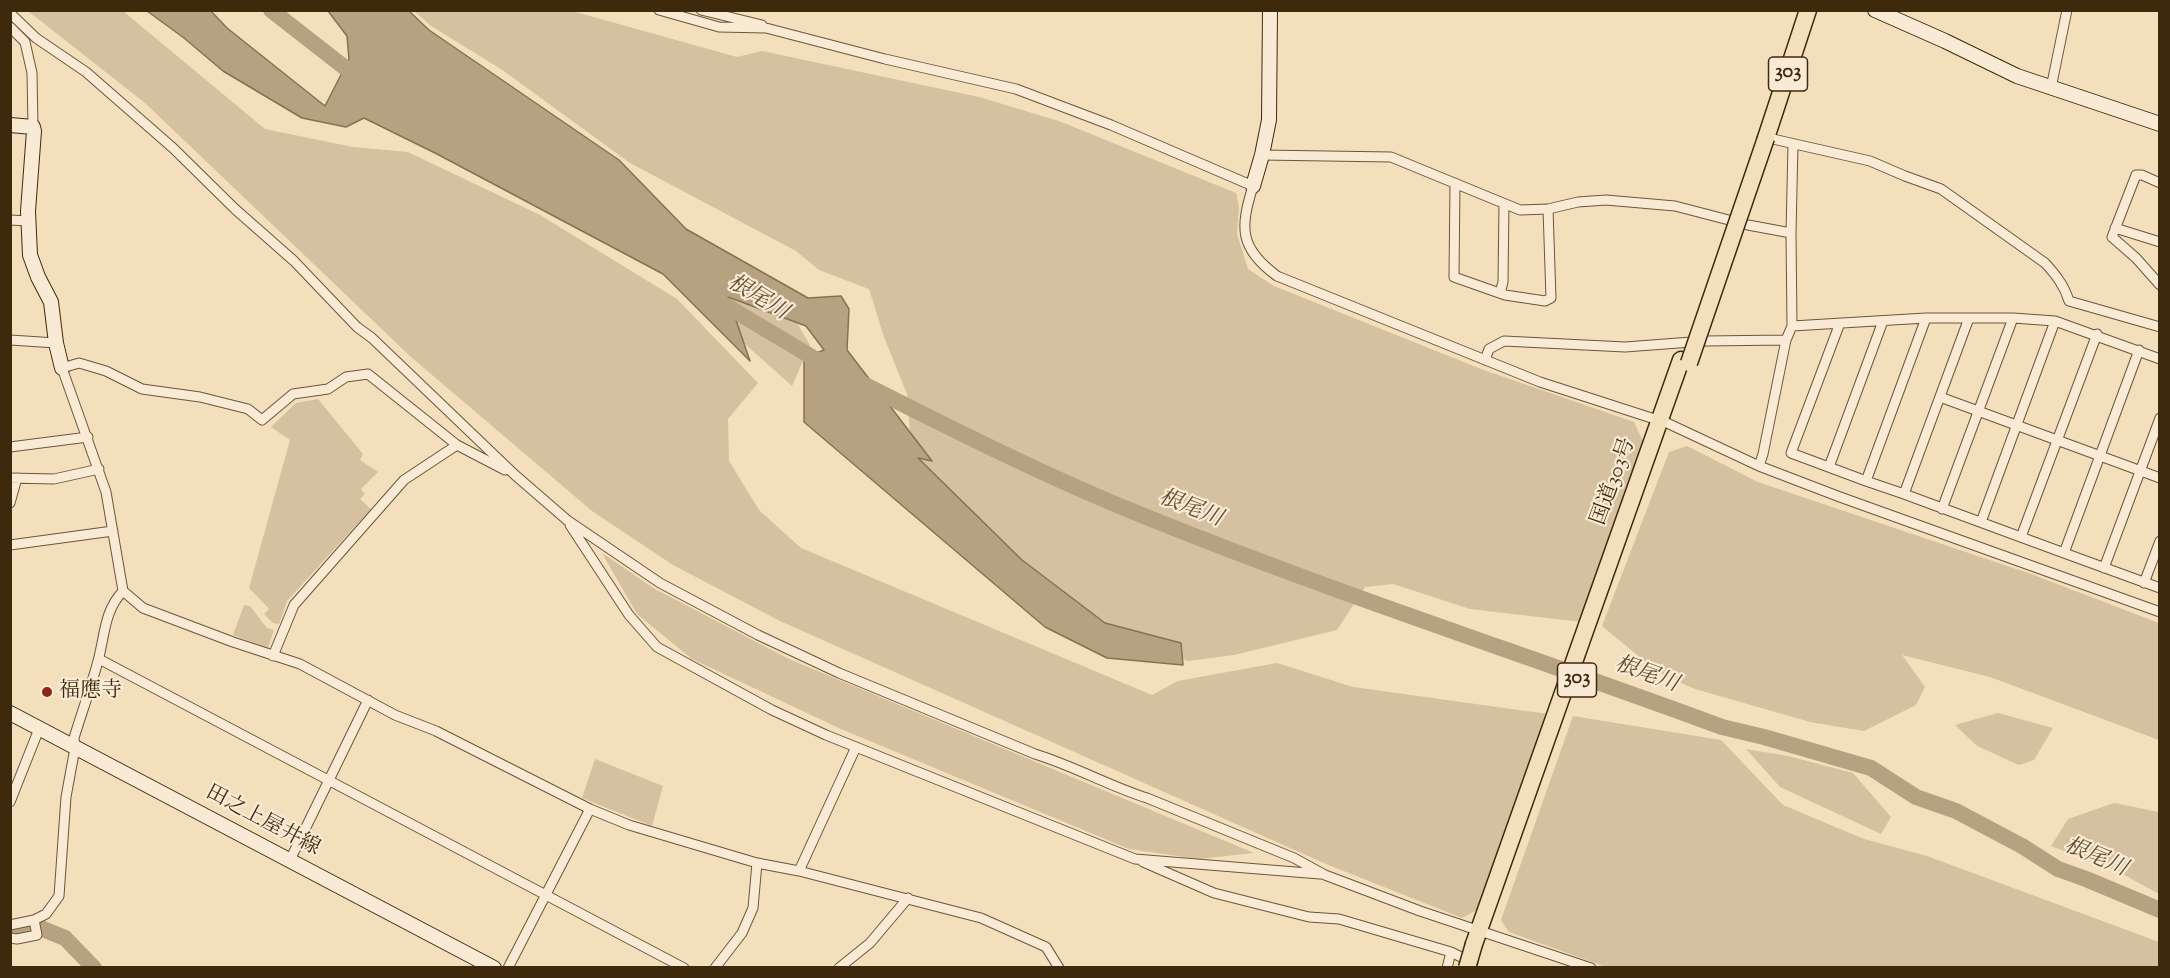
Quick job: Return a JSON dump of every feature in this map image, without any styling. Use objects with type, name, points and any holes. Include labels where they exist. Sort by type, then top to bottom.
[{"type":"highway","name":"国道303号","points":[[1764,137],[1800,10]]},
{"type":"highway","name":"国道303号","points":[[1473,966],[1483,932],[1809,10]]},
{"type":"street","points":[[659,10],[719,27],[766,28],[885,59],[1016,89],[1100,121],[1253,186]]},
{"type":"street","points":[[701,10],[731,19],[761,24],[766,28]]},
{"type":"street","points":[[1270,10],[1269,120],[1262,155],[1244,213],[1244,232],[1260,264],[1277,276],[1540,382],[1663,422],[1759,466],[1992,553],[2160,612]]},
{"type":"street","points":[[1875,10],[2017,76],[2160,124]]},
{"type":"street","points":[[2051,88],[2067,10]]},
{"type":"street","points":[[10,13],[36,38],[86,72],[173,148],[294,261],[357,327],[372,338],[515,475],[567,520],[660,583],[758,635],[839,674],[1294,858],[1325,875],[1591,968]]},
{"type":"street","points":[[10,27],[29,44],[32,73],[33,127],[28,221],[30,255],[51,302],[56,344],[62,368],[106,492],[123,591],[143,608],[300,664],[396,715],[436,731],[590,809],[668,838],[757,863],[799,871],[981,918],[1046,947],[1059,968]]},
{"type":"street","points":[[10,35],[29,44]]},
{"type":"street","points":[[10,125],[33,127]]},
{"type":"street","points":[[1764,137],[1870,161],[1941,189],[2045,263],[2059,278],[2069,301],[2160,327]]},
{"type":"street","points":[[1759,466],[1786,340],[1792,326],[1792,144]]},
{"type":"street","points":[[1262,155],[1391,157],[1520,210],[1548,209],[1578,202],[1606,200],[1675,206],[1748,225],[1791,233]]},
{"type":"street","points":[[2160,183],[2142,175],[2136,175],[2112,237],[2136,258],[2160,285]]},
{"type":"street","points":[[1455,183],[1454,277],[1500,293],[1545,301],[1551,298],[1548,209]]},
{"type":"street","points":[[1500,293],[1503,282],[1504,204]]},
{"type":"street","points":[[10,220],[28,221]]},
{"type":"street","points":[[2115,228],[2160,242]]},
{"type":"street","points":[[1792,326],[1926,318],[2013,318],[2055,321],[2097,334],[2160,359]]},
{"type":"street","points":[[1866,481],[1926,318]]},
{"type":"street","points":[[1904,494],[1969,318]]},
{"type":"street","points":[[1942,509],[2013,318]]},
{"type":"street","points":[[1829,467],[1883,321]]},
{"type":"street","points":[[1981,522],[2055,321]]},
{"type":"street","points":[[1839,323],[1791,453],[2160,588]]},
{"type":"street","points":[[2021,537],[2097,334]]},
{"type":"street","points":[[10,340],[56,344]]},
{"type":"street","points":[[1485,360],[1489,349],[1504,341],[1625,347],[1706,341],[1786,340]]},
{"type":"street","points":[[2064,553],[2139,350]]},
{"type":"street","points":[[62,368],[79,363],[106,371],[142,388],[200,397],[248,409],[262,420],[293,394],[328,389],[346,378],[368,374],[457,445],[515,475]]},
{"type":"street","points":[[1940,397],[2160,478]]},
{"type":"street","points":[[2104,568],[2160,418]]},
{"type":"street","points":[[10,447],[88,437]]},
{"type":"street","points":[[273,656],[294,605],[404,480],[457,445]]},
{"type":"street","points":[[10,502],[14,478],[54,479],[99,469]]},
{"type":"street","points":[[567,520],[629,615],[657,647],[772,710],[856,747],[1214,893],[1309,917],[1339,919],[1451,952],[1473,966]]},
{"type":"street","points":[[10,545],[113,531]]},
{"type":"street","points":[[2144,583],[2160,541]]},
{"type":"street","points":[[10,925],[35,925],[59,896],[66,796],[75,748],[74,738],[99,659],[107,616],[115,599],[123,591]]},
{"type":"street","points":[[99,659],[684,968]]},
{"type":"street","points":[[290,860],[368,700]]},
{"type":"street","name":"田之上屋井線","points":[[10,713],[494,968]]},
{"type":"street","points":[[10,802],[39,729]]},
{"type":"street","points":[[799,871],[856,747]]},
{"type":"street","points":[[508,968],[590,809]]},
{"type":"street","points":[[1135,859],[1325,875]]},
{"type":"street","points":[[715,968],[742,933],[753,908],[757,863]]},
{"type":"street","points":[[840,968],[870,943],[908,898]]},
{"type":"street","points":[[10,939],[37,935],[35,925]]},
{"type":"street","points":[[1447,968],[1451,952]]},
{"type":"shaded area","points":[[28,11],[123,11],[265,129],[353,147],[408,152],[540,215],[677,299],[758,383],[728,419],[729,461],[759,510],[801,548],[1152,695],[1178,681],[1277,663],[1353,687],[1548,714],[1477,910],[1462,918],[1326,864],[780,621],[673,565],[592,511],[411,357],[145,103]]},
{"type":"shaded area","points":[[414,11],[572,11],[737,57],[762,51],[979,97],[1059,121],[1236,193],[1239,206],[1237,234],[1248,269],[1274,286],[1481,369],[1634,422],[1643,441],[1582,622],[1470,609],[1393,584],[1365,587],[1337,630],[1234,655],[1188,661],[1085,623],[913,475],[907,394],[884,337],[869,289],[819,270],[796,251],[630,163],[501,69],[431,26]]},
{"type":"shaded area","points":[[692,258],[776,287],[810,345],[792,386],[706,309]]},
{"type":"shaded area","points":[[318,399],[363,454],[360,460],[378,472],[361,489],[365,494],[360,499],[371,509],[287,601],[279,624],[273,623],[264,614],[269,609],[249,588],[290,440],[271,427],[296,403]]},
{"type":"shaded area","points":[[1687,446],[1758,482],[2031,574],[2159,623],[2159,740],[1990,677],[1902,655],[1925,687],[1916,705],[1864,731],[1810,722],[1695,689],[1659,673],[1602,626],[1669,452]]},
{"type":"shaded area","points":[[602,553],[655,589],[789,659],[1254,853],[1198,859],[1129,849],[841,729],[692,659],[637,614]]},
{"type":"shaded area","points":[[244,605],[250,606],[267,628],[274,630],[268,648],[233,635]]},
{"type":"shaded area","points":[[1998,713],[2053,728],[2034,760],[2019,765],[1977,746],[1955,725]]},
{"type":"shaded area","points":[[1573,716],[1721,740],[1783,805],[1864,839],[1927,856],[2159,942],[2159,967],[1606,967],[1509,932],[1501,920]]},
{"type":"shaded area","points":[[1746,749],[1788,756],[1853,773],[1891,817],[1881,834],[1780,787]]},
{"type":"shaded area","points":[[595,759],[663,786],[652,826],[582,798]]},
{"type":"shaded area","points":[[2114,803],[2159,812],[2159,894],[2117,871],[2051,846],[2068,819]]},
{"type":"water","points":[[147,11],[211,11],[227,28],[325,106],[349,59],[347,36],[328,11],[409,11],[429,30],[619,160],[686,229],[808,298],[841,296],[849,309],[847,350],[932,461],[918,458],[1022,560],[1105,623],[1181,643],[1183,665],[1107,658],[1045,627],[804,422],[804,358],[824,350],[806,326],[728,297],[750,361],[663,274],[437,154],[364,118],[346,127],[302,118],[223,71]]},
{"type":"waterway","name":"根尾川","points":[[271,10],[362,81]]},
{"type":"waterway","name":"根尾川","points":[[715,299],[827,366]]},
{"type":"waterway","name":"根尾川","points":[[861,383],[1036,469],[1144,516],[1216,544],[1360,598],[1722,727],[1871,768],[1916,797],[1956,811],[2022,846],[2058,869],[2160,910]]},
{"type":"waterway","points":[[10,930],[38,927],[65,938],[94,968]]},
{"type":"place","name":"福應寺","points":[[47,692]]}]
